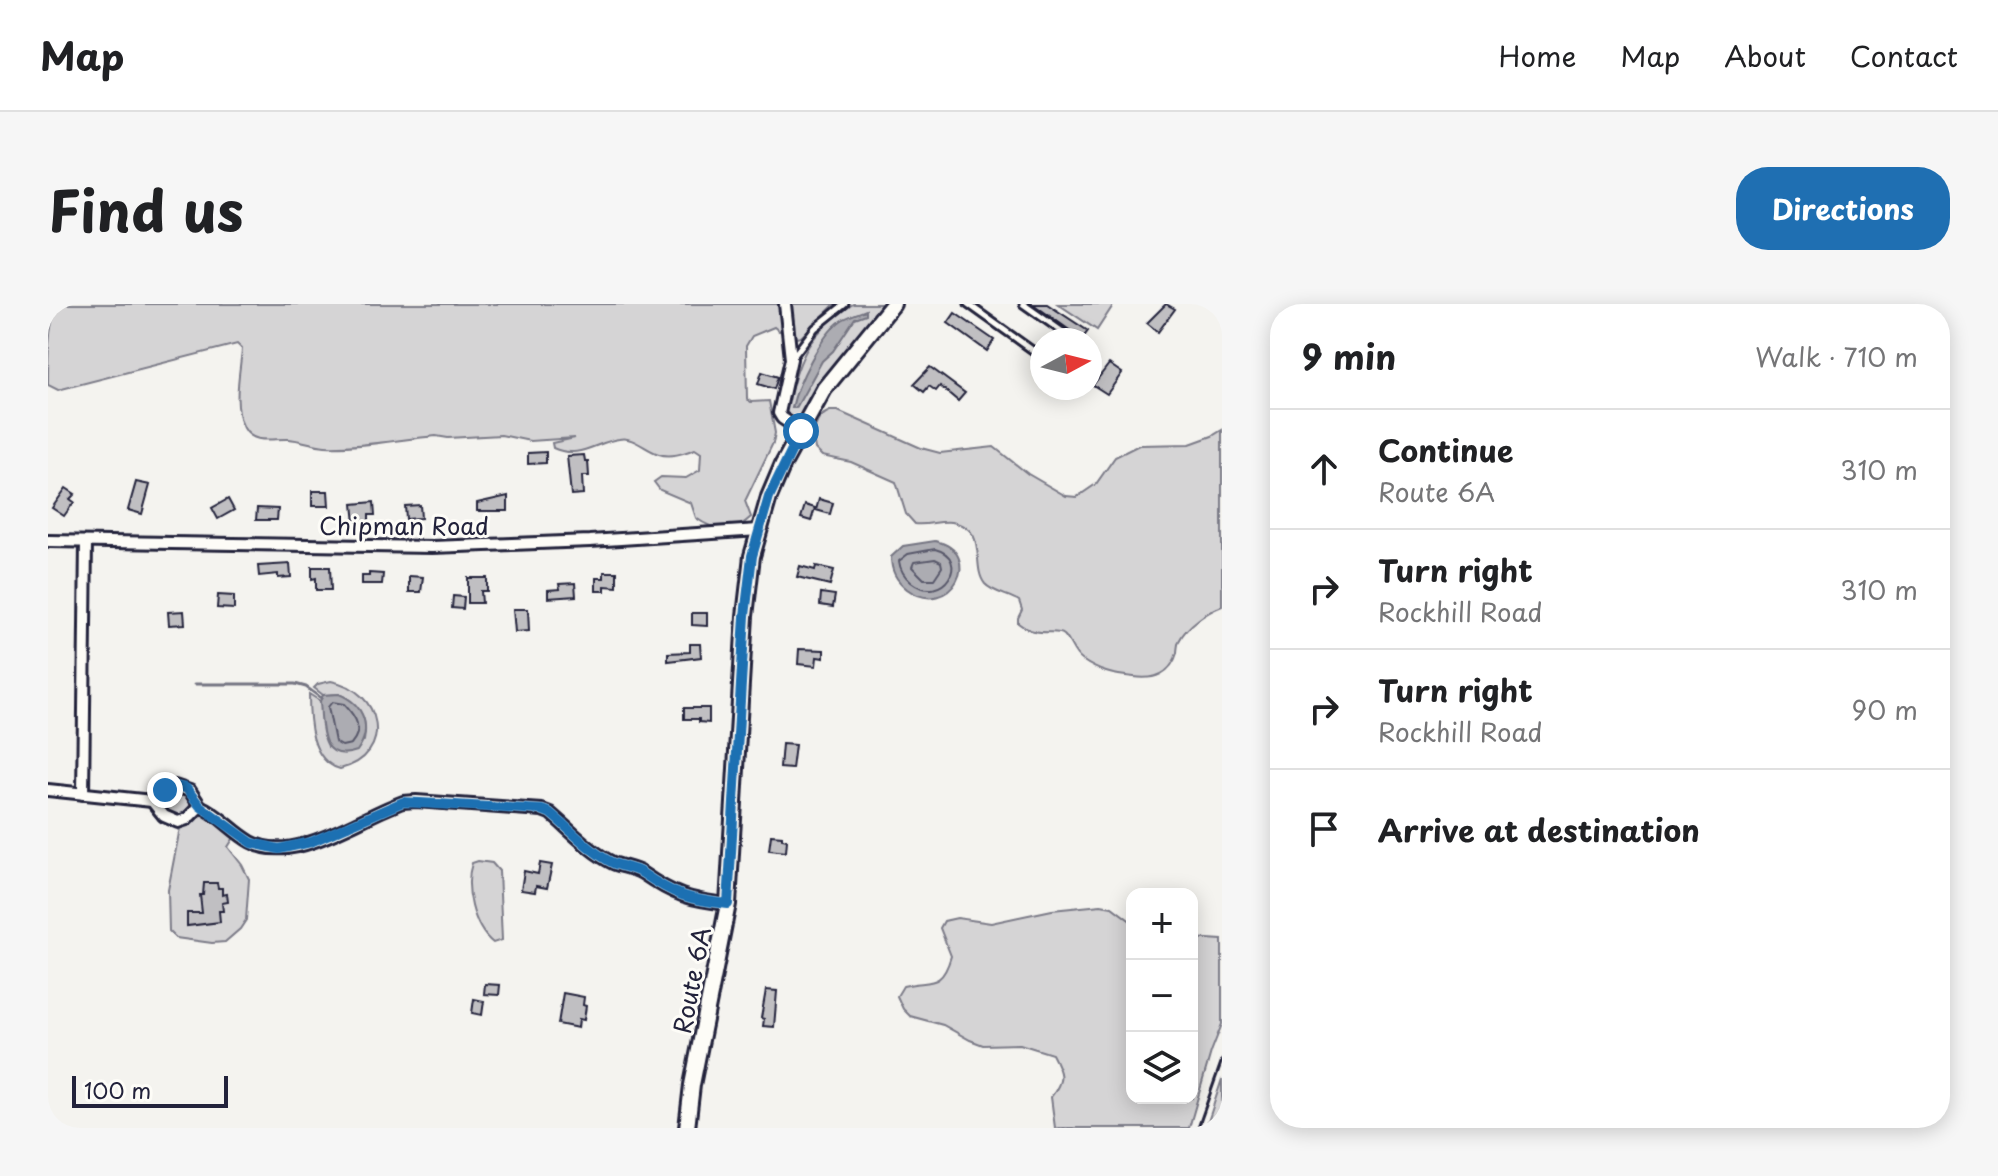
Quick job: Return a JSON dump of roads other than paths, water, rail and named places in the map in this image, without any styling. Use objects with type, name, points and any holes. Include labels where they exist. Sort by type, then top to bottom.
[{"type":"main road","name":"Route 6A","points":[[687,1128],[692,1085],[728,904],[745,616],[752,556],[778,475],[824,389],[893,304]]},
{"type":"street","points":[[785,304],[791,359],[779,413],[801,431]]},
{"type":"street","name":"Chipman Road","points":[[48,541],[445,547],[759,530]]},
{"type":"street","points":[[83,794],[86,542]]},
{"type":"street","points":[[48,790],[152,801],[170,787],[181,786],[190,791],[200,806],[252,843],[279,849],[311,842],[403,802],[430,801],[542,810],[550,813],[600,855],[640,872],[665,890],[692,899],[728,904]]},
{"type":"street","points":[[152,801],[164,816],[178,822],[187,819],[200,806]]},
{"type":"lane","points":[[791,359],[815,328],[845,304]]},
{"type":"lane","points":[[968,304],[1030,348]]},
{"type":"lane","points":[[1023,304],[1057,328]]},
{"type":"water","points":[[866,310],[866,314],[855,318],[833,351],[822,361],[796,408],[792,408],[804,373],[826,336],[842,320]]},
{"type":"water","points":[[935,541],[950,548],[959,558],[960,569],[957,581],[948,591],[937,597],[923,597],[900,582],[893,571],[891,557],[903,546]]},
{"type":"water","points":[[339,694],[355,704],[365,726],[357,751],[345,754],[330,748],[325,741],[321,722],[320,701],[323,695]]},
{"type":"waterway","points":[[195,684],[295,684],[306,687],[321,698]]},
{"type":"railway","points":[[1198,1128],[1222,1060]]}]
